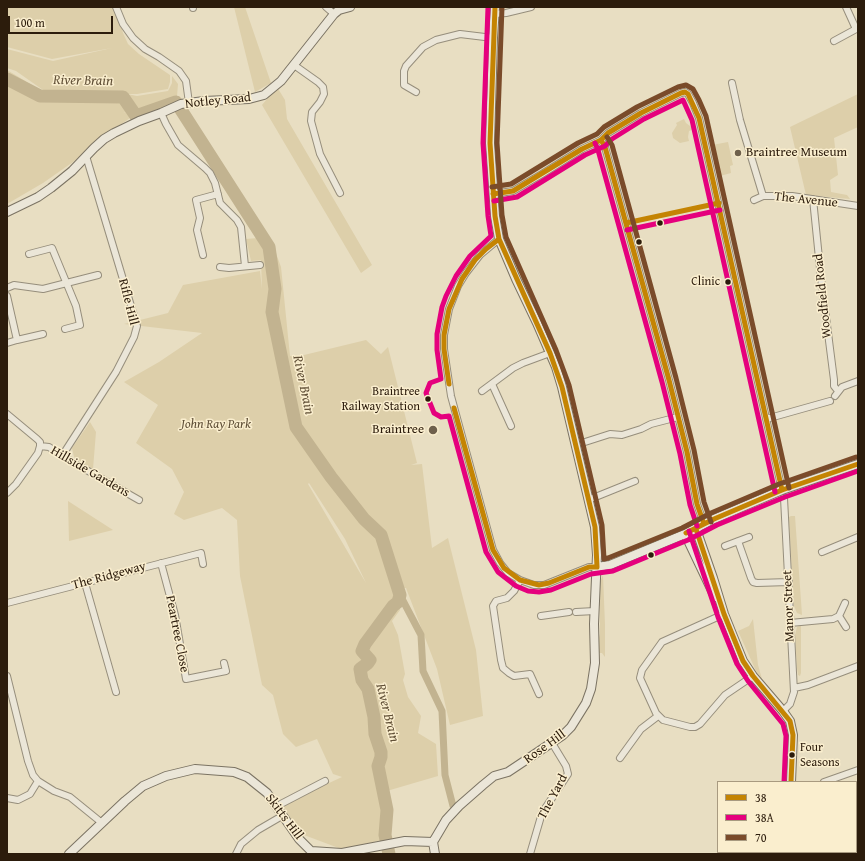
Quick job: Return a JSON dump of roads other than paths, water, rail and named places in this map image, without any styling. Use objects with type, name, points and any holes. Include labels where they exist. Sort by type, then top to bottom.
[{"type":"main road","name":"Notley Road","points":[[7,212],[38,197],[68,174],[94,148],[114,133],[139,121],[181,104],[249,99],[264,95],[281,81],[334,14],[339,10],[350,7]]},
{"type":"main road","name":"Rose Hill","points":[[433,842],[446,820],[482,785],[494,776],[508,772],[552,743],[567,731],[574,723],[586,703],[590,693],[595,663],[597,567],[596,536],[588,500],[562,387],[537,322],[499,239],[490,143],[495,11]]},
{"type":"main road","points":[[597,567],[610,564],[685,534],[704,524],[858,464]]},
{"type":"main road","points":[[696,529],[714,578],[719,602],[744,661],[753,676],[790,721],[793,735],[790,781]]},
{"type":"main road","points":[[685,534],[714,596],[719,602]]},
{"type":"main road","name":"Skitts Hill","points":[[69,854],[143,786],[166,776],[195,769],[234,772],[247,777],[268,793],[282,816],[311,853],[342,854],[405,841],[433,842]]},
{"type":"main road","points":[[433,842],[435,854]]},
{"type":"street","points":[[116,7],[123,24],[133,38],[145,49],[160,57],[179,71],[186,81],[181,104]]},
{"type":"street","points":[[326,7],[334,14]]},
{"type":"street","points":[[495,11],[506,13],[531,7]]},
{"type":"street","points":[[834,41],[857,29],[846,7]]},
{"type":"street","points":[[416,92],[404,85],[404,71],[406,66],[423,47],[436,40],[460,34],[493,38]]},
{"type":"street","points":[[294,65],[318,82],[322,87],[324,94],[312,112],[311,121],[320,154],[340,193]]},
{"type":"street","points":[[732,83],[740,120],[763,196]]},
{"type":"street","name":"Manor Street","points":[[601,140],[608,133],[641,113],[681,93],[685,92],[688,94],[694,103],[707,150],[783,494],[794,688],[792,701],[783,711]]},
{"type":"street","points":[[161,113],[178,145],[210,174],[215,183],[220,203],[237,220],[241,227],[245,266]]},
{"type":"street","points":[[494,194],[504,194],[513,191],[582,149],[601,140],[607,154],[678,417],[697,504],[704,524]]},
{"type":"street","name":"Rifle Hill","points":[[62,456],[116,372],[134,338],[137,326],[86,156]]},
{"type":"street","points":[[203,255],[197,230],[200,218],[196,200],[218,194]]},
{"type":"street","name":"The Avenue","points":[[754,200],[763,196],[792,196],[858,206]]},
{"type":"street","name":"Woodfield Road","points":[[813,200],[832,366],[834,396]]},
{"type":"street","points":[[499,239],[480,255],[458,286],[449,309],[444,335],[444,349],[454,408],[493,550],[504,568],[520,580],[534,585],[544,585],[589,567],[597,567]]},
{"type":"street","points":[[29,254],[52,248],[76,306],[80,325],[65,329]]},
{"type":"street","points":[[220,267],[229,268],[260,265]]},
{"type":"street","points":[[7,288],[14,285],[43,289],[98,275]]},
{"type":"street","points":[[7,296],[18,340]]},
{"type":"street","points":[[7,343],[42,334]]},
{"type":"street","points":[[482,391],[513,368],[550,353]]},
{"type":"street","points":[[766,419],[834,396],[842,387],[858,382]]},
{"type":"street","points":[[492,384],[511,426]]},
{"type":"street","name":"Hillside Gardens","points":[[7,414],[37,439],[40,442],[40,446],[49,447],[139,500]]},
{"type":"street","points":[[585,442],[610,434],[622,435],[651,424],[678,417]]},
{"type":"street","points":[[7,493],[16,484],[38,453],[40,446]]},
{"type":"street","points":[[588,500],[635,481]]},
{"type":"street","points":[[725,546],[749,537]]},
{"type":"street","points":[[822,552],[858,537]]},
{"type":"street","points":[[738,541],[751,578],[754,582],[789,582]]},
{"type":"street","name":"The Ridgeway","points":[[7,603],[201,553],[203,564]]},
{"type":"street","name":"Peartree Close","points":[[161,563],[175,615],[186,680],[226,671],[224,663]]},
{"type":"street","points":[[520,580],[514,591],[507,598],[496,601],[493,606],[500,652],[503,668],[514,676],[530,674],[539,694]]},
{"type":"street","points":[[85,583],[116,692]]},
{"type":"street","points":[[790,623],[837,618],[844,603]]},
{"type":"street","points":[[576,612],[595,611]]},
{"type":"street","points":[[541,616],[569,612]]},
{"type":"street","points":[[724,614],[662,642],[642,670],[640,678],[658,716],[663,720],[693,728],[722,697],[753,676]]},
{"type":"street","points":[[839,616],[846,627]]},
{"type":"street","points":[[794,688],[808,685],[858,666]]},
{"type":"street","points":[[7,676],[28,761],[33,775],[38,781],[54,791],[70,796],[102,823]]},
{"type":"street","points":[[620,758],[641,729],[658,716]]},
{"type":"street","name":"The Yard","points":[[530,854],[542,813],[568,774],[566,766],[552,743]]},
{"type":"street","points":[[827,781],[858,770]]},
{"type":"street","points":[[7,798],[18,800],[30,794],[38,781]]},
{"type":"street","points":[[277,806],[325,782]]},
{"type":"street","points":[[236,854],[241,844],[258,830],[282,816]]},
{"type":"waterway","name":"River Brain","points":[[7,79],[40,96],[123,97],[136,116],[176,102],[269,247],[275,289],[272,312],[296,427],[331,477],[364,519],[381,535],[400,595],[398,602],[393,606],[365,644],[362,651],[370,660],[360,669],[362,680],[368,689],[374,717],[375,734],[381,752],[378,766],[387,810],[385,835],[389,854]]},
{"type":"waterway","points":[[400,595],[421,635],[423,671],[442,711],[445,775],[453,806]]},
{"type":"place","name":"Braintree Museum","points":[[738,153]]},
{"type":"place","name":"Clinic","points":[[728,282]]},
{"type":"place","name":"Braintree Railway Station","points":[[428,399]]},
{"type":"place","name":"Braintree","points":[[433,430]]},
{"type":"place","name":"Four Seasons","points":[[792,755]]},
{"type":"park label","name":"John Ray Park","points":[[216,425]]}]
